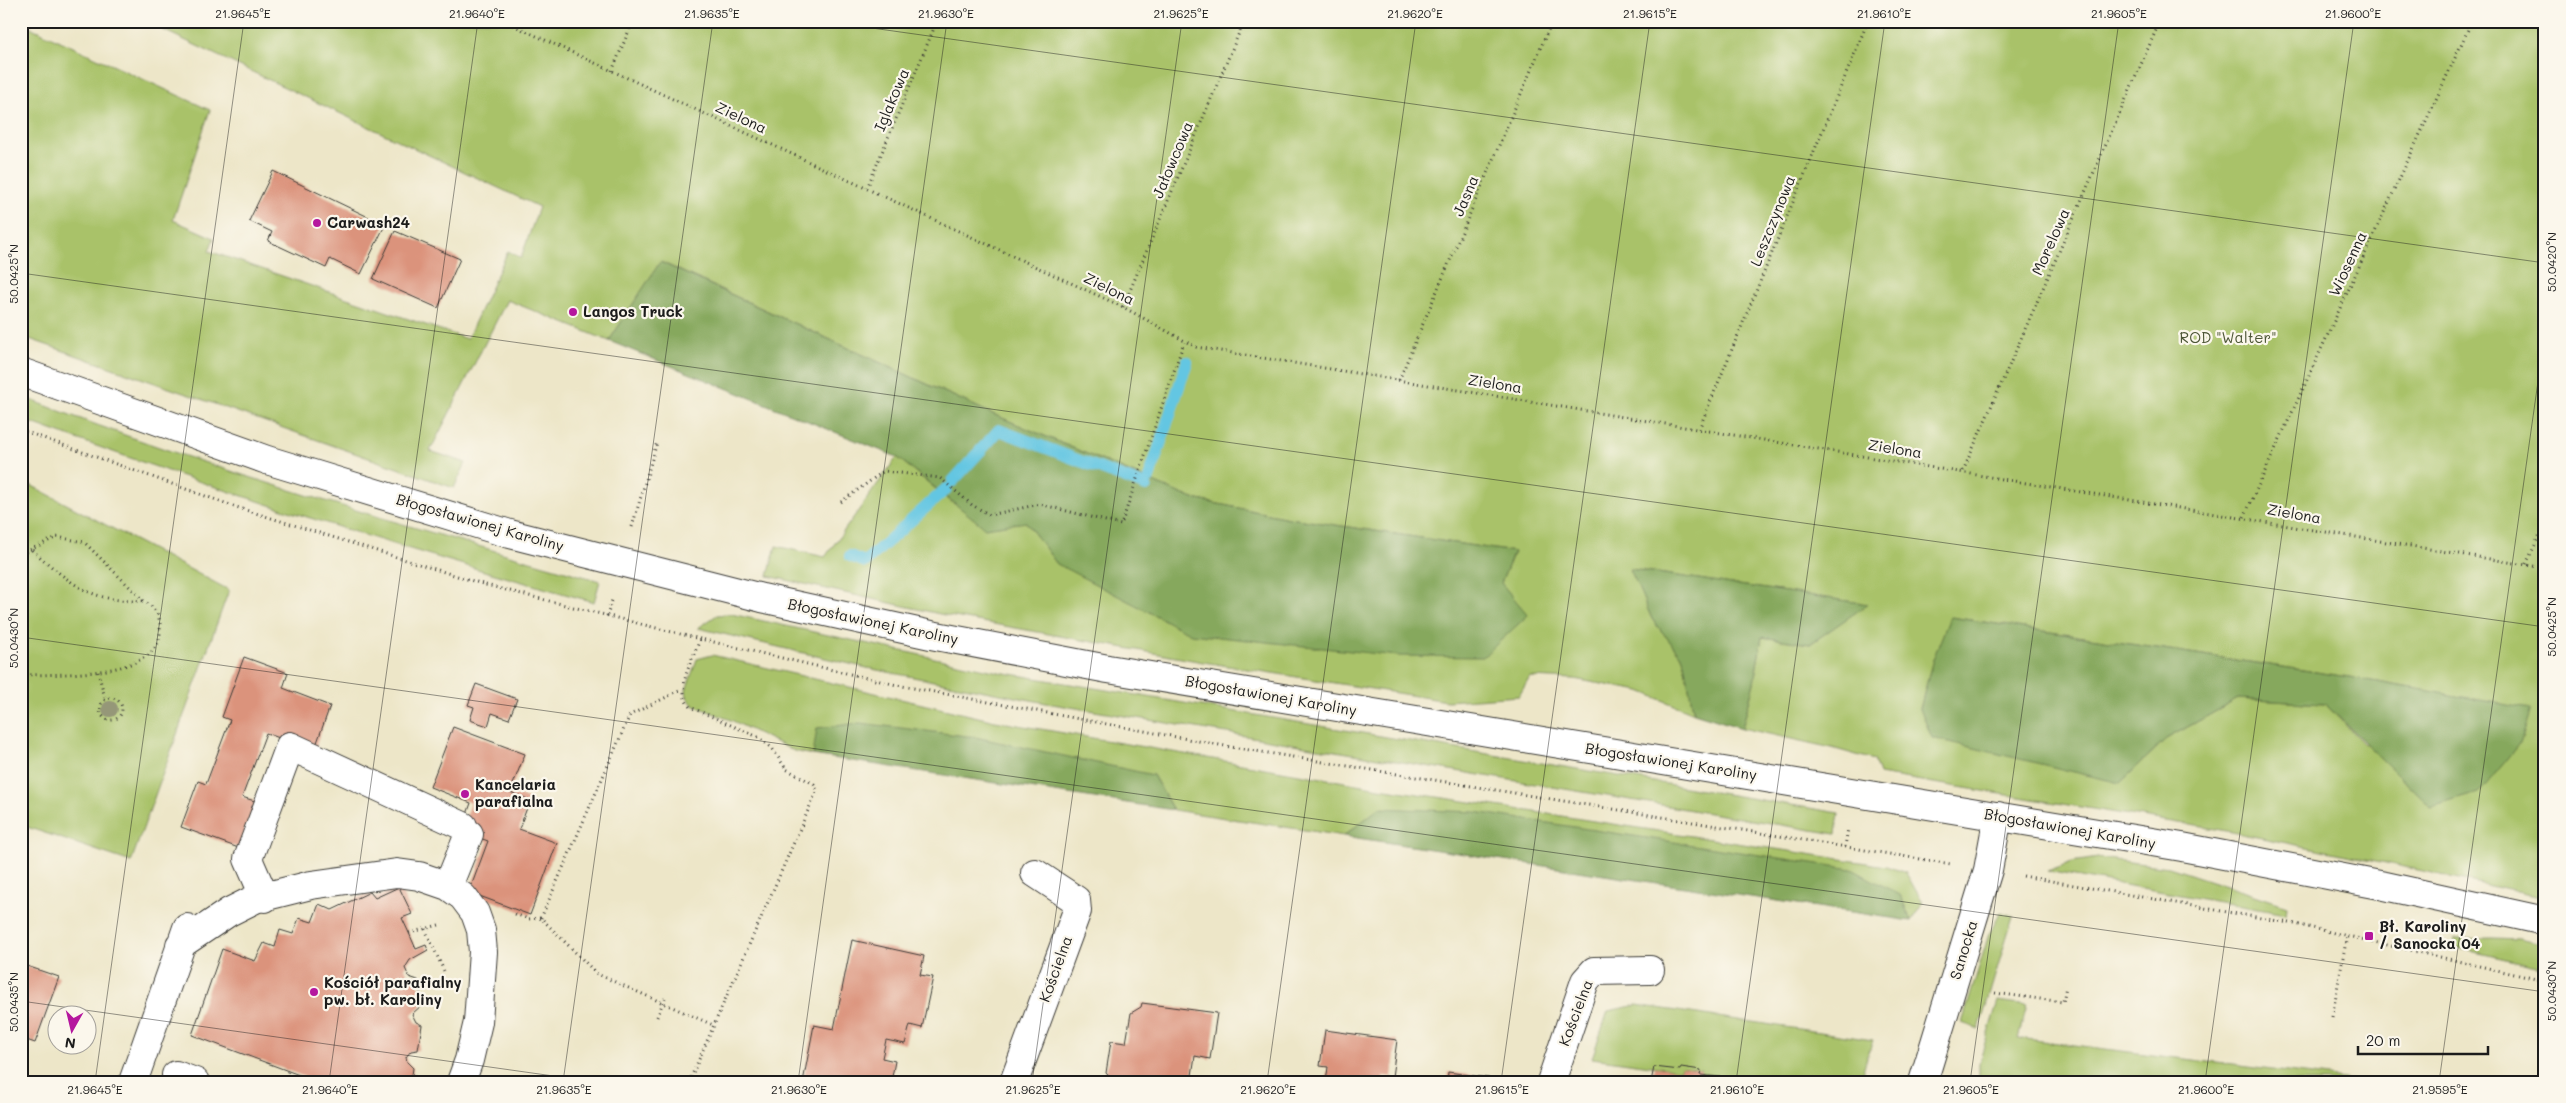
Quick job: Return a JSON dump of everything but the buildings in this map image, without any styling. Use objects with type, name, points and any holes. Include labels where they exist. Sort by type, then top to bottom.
[{"type":"street","name":"Błogosławionej Karoliny","points":[[21,372],[267,460],[510,534],[762,598],[931,635],[1108,669],[1998,816],[2269,863],[2545,921]]},
{"type":"street","points":[[265,898],[248,859],[290,746],[466,830],[448,886]]},
{"type":"street","name":"Sanocka","points":[[1923,1082],[1988,870],[1998,816]]},
{"type":"street","points":[[133,1082],[185,933],[255,899],[311,885],[397,873],[419,876],[448,886],[463,897],[475,913],[481,930],[483,952],[478,1022],[469,1060],[460,1082]]},
{"type":"street","name":"Kościelna","points":[[1014,1082],[1077,911],[1076,900],[1036,873]]},
{"type":"street","name":"Kościelna","points":[[1551,1082],[1585,980],[1594,971],[1650,970]]},
{"type":"path","name":"Zielona","points":[[504,21],[1123,307],[1196,347],[2244,517],[2545,568]]},
{"type":"path","points":[[612,71],[633,21]]},
{"type":"path","name":"Iglakowa","points":[[867,188],[937,21]]},
{"type":"path","name":"Jałowcowa","points":[[1123,307],[1244,21]]},
{"type":"path","name":"Jasna","points":[[1399,380],[1552,21]]},
{"type":"path","name":"Leszczynowa","points":[[1699,428],[1868,21]]},
{"type":"path","name":"Morelowa","points":[[1963,472],[2160,21]]},
{"type":"path","name":"Wiosenna","points":[[2244,517],[2472,21]]},
{"type":"path","points":[[841,502],[884,471],[940,478],[972,505],[990,515],[1040,504],[1121,525],[1184,342]]},
{"type":"path","points":[[630,534],[657,442]]},
{"type":"path","points":[[2526,564],[2545,524]]},
{"type":"path","points":[[21,554],[57,537],[84,542],[144,601],[154,608],[159,617],[161,635],[154,650],[128,666],[98,672],[21,675]]},
{"type":"path","points":[[32,550],[62,576],[90,594],[116,602],[144,601]]},
{"type":"path","points":[[607,616],[614,594]]},
{"type":"path","points":[[688,1082],[817,790],[814,784],[786,769],[772,748],[758,737],[690,707],[684,700],[681,690],[700,639]]},
{"type":"path","points":[[98,672],[105,698],[100,706],[100,715],[107,721],[116,720],[122,713],[121,704],[115,698],[105,698]]},
{"type":"path","points":[[540,918],[630,715],[681,690]]},
{"type":"path","points":[[2036,879],[2295,924],[2545,981]]},
{"type":"path","points":[[475,913],[508,912],[528,919],[540,918],[598,974],[713,1025]]},
{"type":"path","points":[[408,933],[448,923]]},
{"type":"path","points":[[2332,1017],[2347,936]]},
{"type":"path","points":[[1995,993],[2063,1002],[2066,986]]},
{"type":"path","points":[[656,1017],[665,998]]},
{"type":"path","points":[[284,1082],[288,1070]]},
{"type":"green space","name":"ROD \"Walter\"","points":[[144,21],[2545,21],[2545,898],[2391,864],[2227,831],[1879,774],[1874,760],[1832,748],[1742,728],[1754,683],[1762,637],[1810,644],[1867,604],[1631,569],[1652,619],[1683,658],[1694,713],[1640,691],[1574,679],[1530,677],[1519,696],[1447,701],[1203,662],[949,616],[768,576],[776,546],[825,557],[897,457],[954,504],[1026,522],[1057,564],[1501,583],[1514,552],[1289,518],[1193,499],[988,412],[661,262],[609,341],[507,300],[430,451],[466,463],[454,488],[21,336],[21,23],[210,110],[173,220],[214,238],[209,251],[467,339],[508,251],[521,258],[539,207]],"holes":[[[1951,617],[2349,677],[2531,710],[2364,744],[2325,704],[2238,699],[2166,739],[2120,783],[1920,709],[1933,660]]]},
{"type":"green space","points":[[660,262],[988,412],[1193,499],[1289,518],[1514,552],[1501,583],[1528,615],[1483,657],[1398,656],[1191,634],[1057,564],[1026,522],[985,528],[897,457],[609,341]]},
{"type":"green space","points":[[21,396],[164,449],[236,473],[381,518],[600,581],[594,602],[377,539],[234,493],[21,419]]},
{"type":"green space","points":[[21,480],[229,590],[131,862],[21,825]]},
{"type":"green space","points":[[1630,569],[1868,604],[1810,644],[1762,637],[1754,683],[1742,728],[1694,713],[1683,658],[1652,619]]},
{"type":"green space","points":[[731,614],[999,672],[1839,813],[1836,834],[1046,703],[867,668],[698,628],[717,615]]},
{"type":"green space","points":[[1950,617],[2349,677],[2531,709],[2520,744],[2479,793],[2431,807],[2325,704],[2238,699],[2166,739],[2120,783],[1932,738],[1920,709],[1933,659]]},
{"type":"green space","points":[[712,655],[995,721],[1379,788],[1886,866],[1906,873],[1923,903],[1911,921],[1900,895],[1380,808],[1344,836],[1173,810],[1153,775],[818,728],[813,755],[794,751],[733,721],[693,705],[687,697],[686,690],[697,659]]},
{"type":"green space","points":[[860,723],[975,737],[1153,775],[1173,810],[813,755],[817,728]]},
{"type":"green space","points":[[1379,808],[1475,812],[1852,869],[1900,895],[1911,921],[1344,836]]},
{"type":"green space","points":[[2098,858],[2169,867],[2287,906],[2286,914],[2047,871],[2072,862]]},
{"type":"green space","points":[[2001,912],[2013,916],[1979,1029],[1962,1023],[1989,934]]},
{"type":"green space","points":[[2454,939],[2519,939],[2545,945],[2545,968],[2453,947]]},
{"type":"green space","points":[[1998,1001],[2027,1005],[2018,1038],[2367,1082],[1979,1082],[1979,1063]]},
{"type":"green space","points":[[1637,1005],[1873,1040],[1859,1082],[1729,1082],[1730,1078],[1700,1075],[1701,1070],[1681,1067],[1680,1070],[1592,1058],[1608,1011]]},
{"type":"waterway","points":[[1149,478],[1187,362]]},
{"type":"waterway","points":[[953,481],[999,430],[1146,486]]},
{"type":"waterway","points":[[850,556],[865,562],[946,489]]},
{"type":"place","name":"Carwash24","points":[[317,223]]},
{"type":"place","name":"Langos Truck","points":[[573,312]]},
{"type":"place","name":"Kancelaria parafialna","points":[[465,794]]},
{"type":"place","name":"Bł. Karoliny / Sanocka 04","points":[[2369,936]]},
{"type":"place","name":"Kościół parafialny pw. bł. Karoliny","points":[[314,992]]}]
